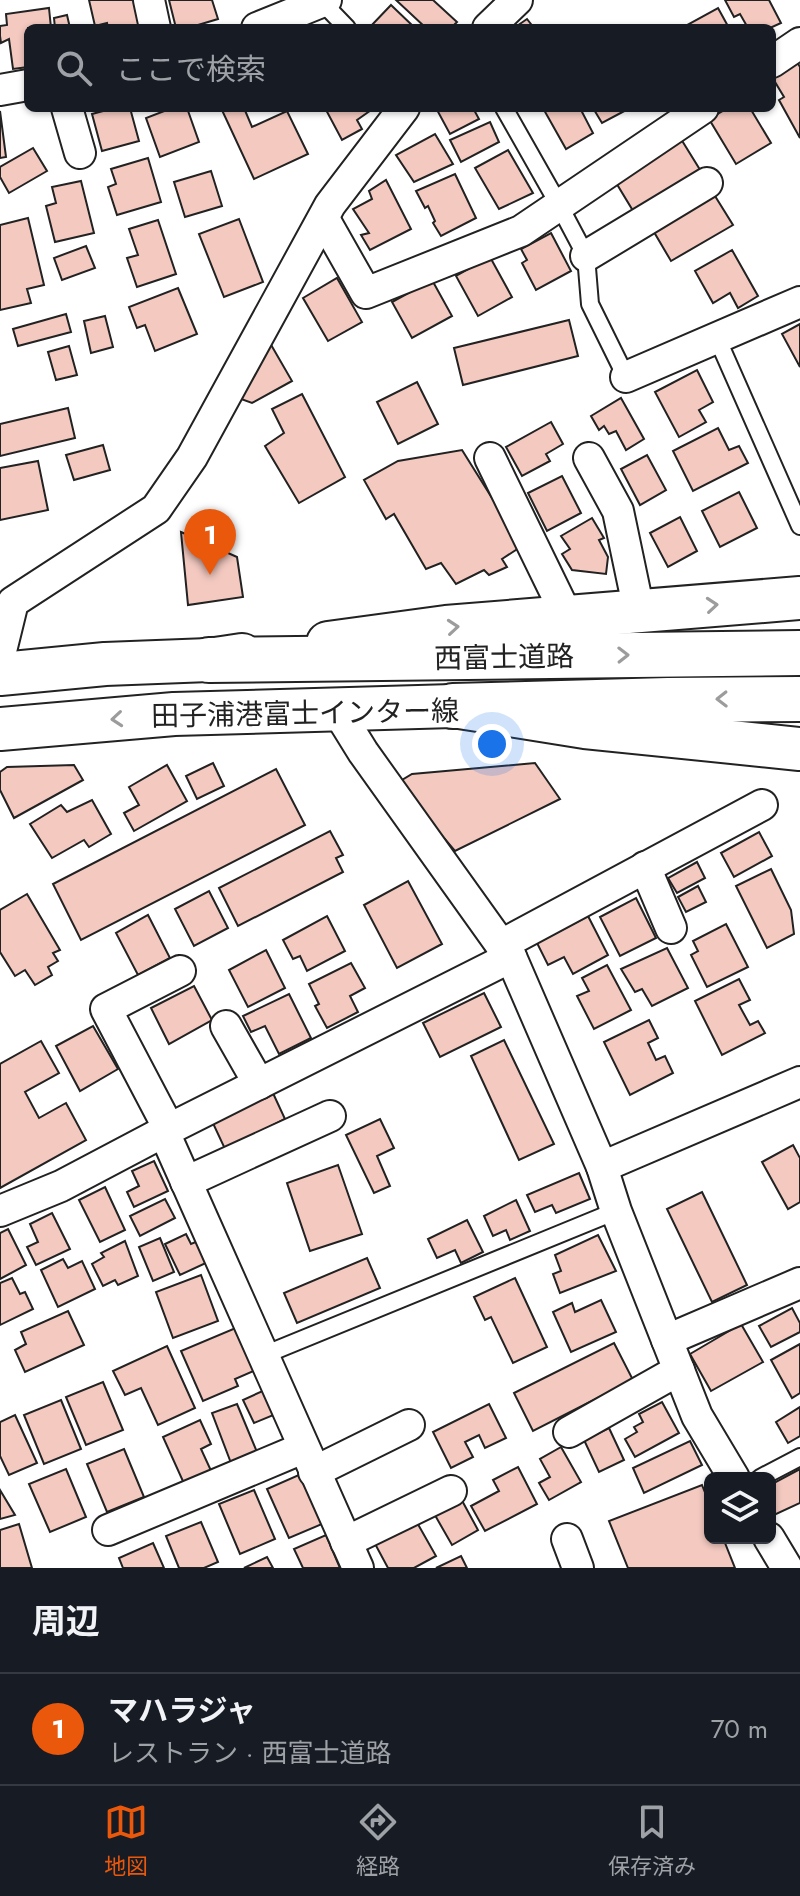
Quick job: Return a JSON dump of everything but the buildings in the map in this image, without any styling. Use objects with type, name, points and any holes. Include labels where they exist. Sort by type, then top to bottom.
[{"type":"highway","name":"西富士道路","points":[[209,660],[800,653]]},
{"type":"highway","name":"西富士道路","points":[[453,706],[800,699]]},
{"type":"main road","name":"田子浦港富士インター線","points":[[0,674],[105,664],[209,660],[446,627],[800,598]]},
{"type":"main road","name":"田子浦港富士インター線","points":[[0,729],[174,714],[453,706],[585,727],[800,749]]},
{"type":"street","points":[[149,0],[154,24]]},
{"type":"street","points":[[492,24],[517,0]]},
{"type":"street","points":[[267,24],[324,1]]},
{"type":"street","points":[[776,59],[800,43]]},
{"type":"street","points":[[0,90],[24,86]]},
{"type":"street","points":[[68,112],[80,153]]},
{"type":"street","points":[[0,655],[13,602],[156,509],[192,457],[330,205],[401,112]]},
{"type":"street","points":[[324,219],[366,293],[521,231],[697,112]]},
{"type":"street","points":[[586,256],[707,183]]},
{"type":"street","points":[[626,377],[800,302]]},
{"type":"street","points":[[490,458],[568,618]]},
{"type":"street","points":[[589,458],[618,511],[639,611]]},
{"type":"street","points":[[337,710],[363,752],[506,951],[602,1167],[616,1211],[697,1416],[730,1472]]},
{"type":"street","points":[[0,1211],[61,1186],[259,1084],[506,951],[645,867],[762,805]]},
{"type":"street","points":[[645,867],[671,928]]},
{"type":"street","points":[[180,971],[106,1009],[166,1130],[186,1182],[352,1555],[451,1491]]},
{"type":"street","points":[[226,1026],[259,1084]]},
{"type":"street","points":[[602,1167],[800,1082]]},
{"type":"street","points":[[186,1182],[330,1116]]},
{"type":"street","points":[[667,1340],[800,1283]]},
{"type":"street","points":[[569,1432],[679,1370]]},
{"type":"street","points":[[108,1530],[409,1425]]},
{"type":"street","points":[[567,1539],[578,1568]]},
{"type":"street","points":[[773,1544],[787,1568]]},
{"type":"lane","points":[[324,1],[344,24]]},
{"type":"lane","points":[[506,112],[586,256],[590,304],[626,377]]},
{"type":"lane","points":[[717,338],[800,526]]},
{"type":"lane","points":[[264,1355],[616,1211]]},
{"type":"lane","points":[[771,1472],[800,1457]]},
{"type":"place","name":"マハラジャ","points":[[210,575]]}]
